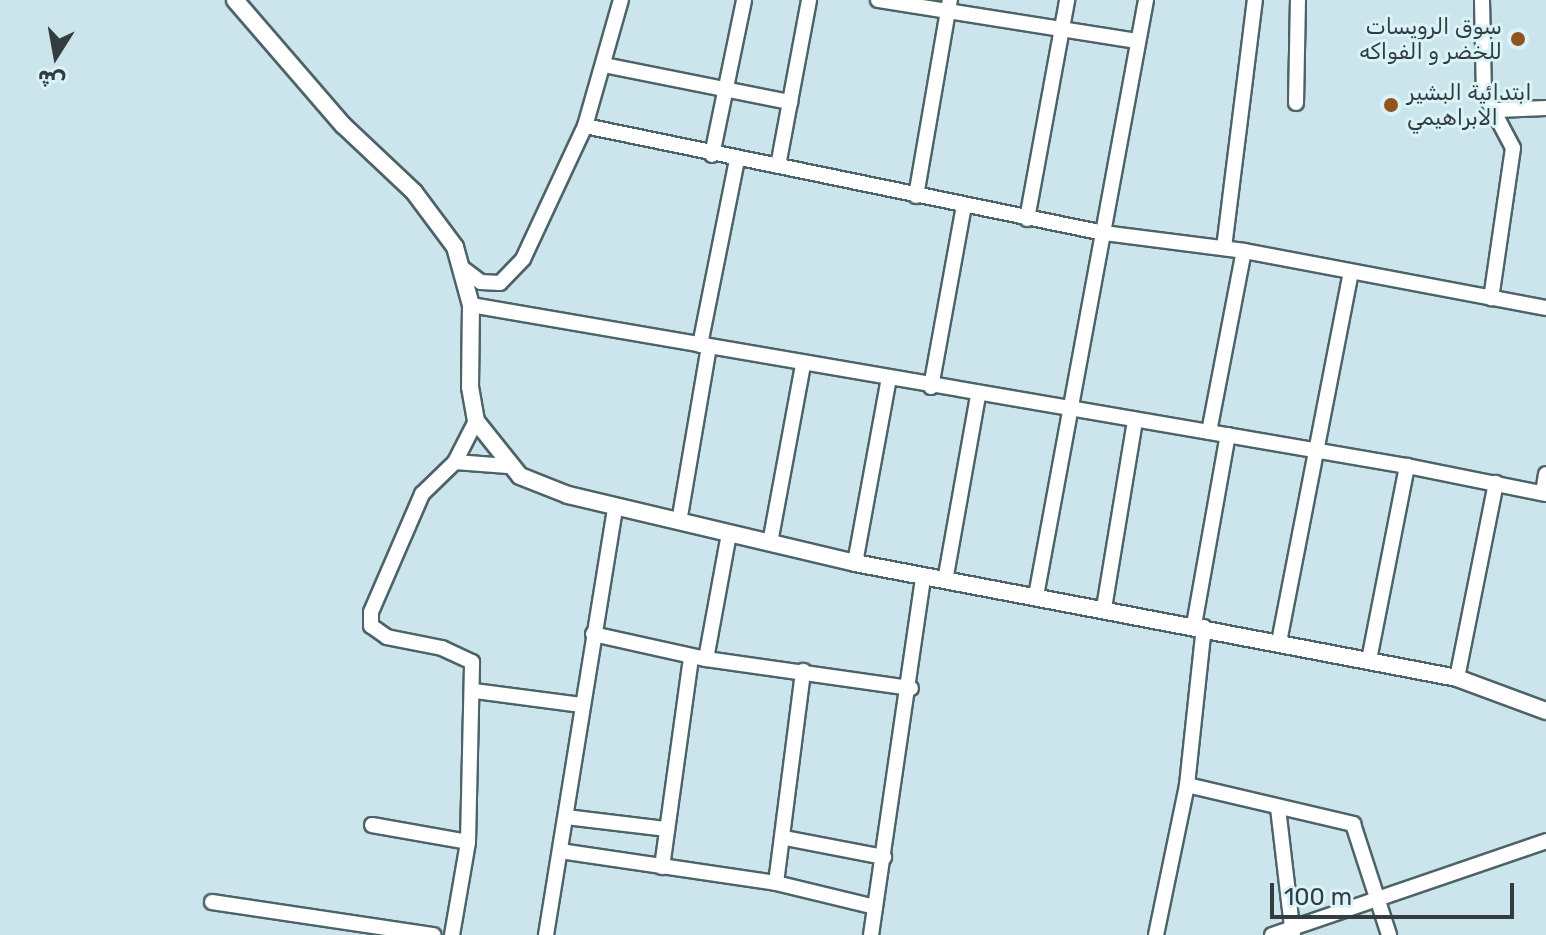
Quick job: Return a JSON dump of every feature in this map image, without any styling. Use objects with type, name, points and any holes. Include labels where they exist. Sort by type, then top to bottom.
[{"type":"street","points":[[235,0],[343,125],[423,202],[465,270],[481,282],[509,278],[536,236],[585,126],[621,0]]},
{"type":"street","points":[[712,155],[744,0]]},
{"type":"street","points":[[778,166],[809,0]]},
{"type":"street","points":[[878,0],[949,6],[1062,30],[1138,41]]},
{"type":"street","points":[[1027,219],[1067,0]]},
{"type":"street","points":[[1036,596],[1068,409],[1146,0]]},
{"type":"street","points":[[1224,248],[1255,0]]},
{"type":"street","points":[[1296,103],[1298,0]]},
{"type":"street","points":[[1482,0],[1484,93],[1497,110],[1513,148],[1491,298]]},
{"type":"street","points":[[916,196],[949,6]]},
{"type":"street","points":[[604,65],[790,102]]},
{"type":"street","points":[[1497,110],[1546,108]]},
{"type":"street","points":[[585,126],[1027,219],[1104,233],[1244,251],[1546,308]]},
{"type":"street","points":[[679,522],[704,346],[737,159]]},
{"type":"street","points":[[931,387],[964,206]]},
{"type":"street","points":[[1209,432],[1244,251]]},
{"type":"street","points":[[465,270],[471,305],[470,387],[476,421],[508,466],[540,486],[615,507],[923,578],[1104,608],[1457,678],[1546,711]]},
{"type":"street","points":[[1279,642],[1351,272]]},
{"type":"street","points":[[471,305],[978,396],[1407,466],[1544,494],[1546,474]]},
{"type":"street","points":[[770,543],[803,365]]},
{"type":"street","points":[[855,563],[889,378]]},
{"type":"street","points":[[945,581],[978,396]]},
{"type":"street","points":[[1104,608],[1135,420]]},
{"type":"street","points":[[452,935],[468,842],[475,691],[472,662],[442,648],[387,637],[371,626],[371,612],[422,494],[455,462],[476,421]]},
{"type":"street","points":[[1156,935],[1187,785],[1199,626],[1228,435]]},
{"type":"street","points":[[455,462],[508,466]]},
{"type":"street","points":[[1369,660],[1407,466]]},
{"type":"street","points":[[1457,678],[1496,483]]},
{"type":"street","points":[[546,935],[615,507]]},
{"type":"street","points":[[662,867],[699,658],[729,534]]},
{"type":"street","points":[[871,935],[911,688],[923,578]]},
{"type":"street","points":[[593,634],[699,658],[911,688]]},
{"type":"street","points":[[776,883],[785,838],[803,671]]},
{"type":"street","points":[[475,691],[582,705]]},
{"type":"street","points":[[1187,785],[1278,808],[1317,812],[1353,824],[1389,935]]},
{"type":"street","points":[[1278,808],[1292,932]]},
{"type":"street","points":[[566,817],[667,829]]},
{"type":"street","points":[[372,825],[468,842]]},
{"type":"street","points":[[785,838],[884,857]]},
{"type":"street","points":[[1272,935],[1292,932],[1377,898],[1546,841]]},
{"type":"street","points":[[560,851],[776,883],[875,907]]},
{"type":"street","points":[[212,902],[434,935]]},
{"type":"place","name":"سوق الرويسات للخضر و الفواكه","points":[[1518,39]]},
{"type":"place","name":"ابتدائية البشير الابراهيمي","points":[[1391,105]]}]
